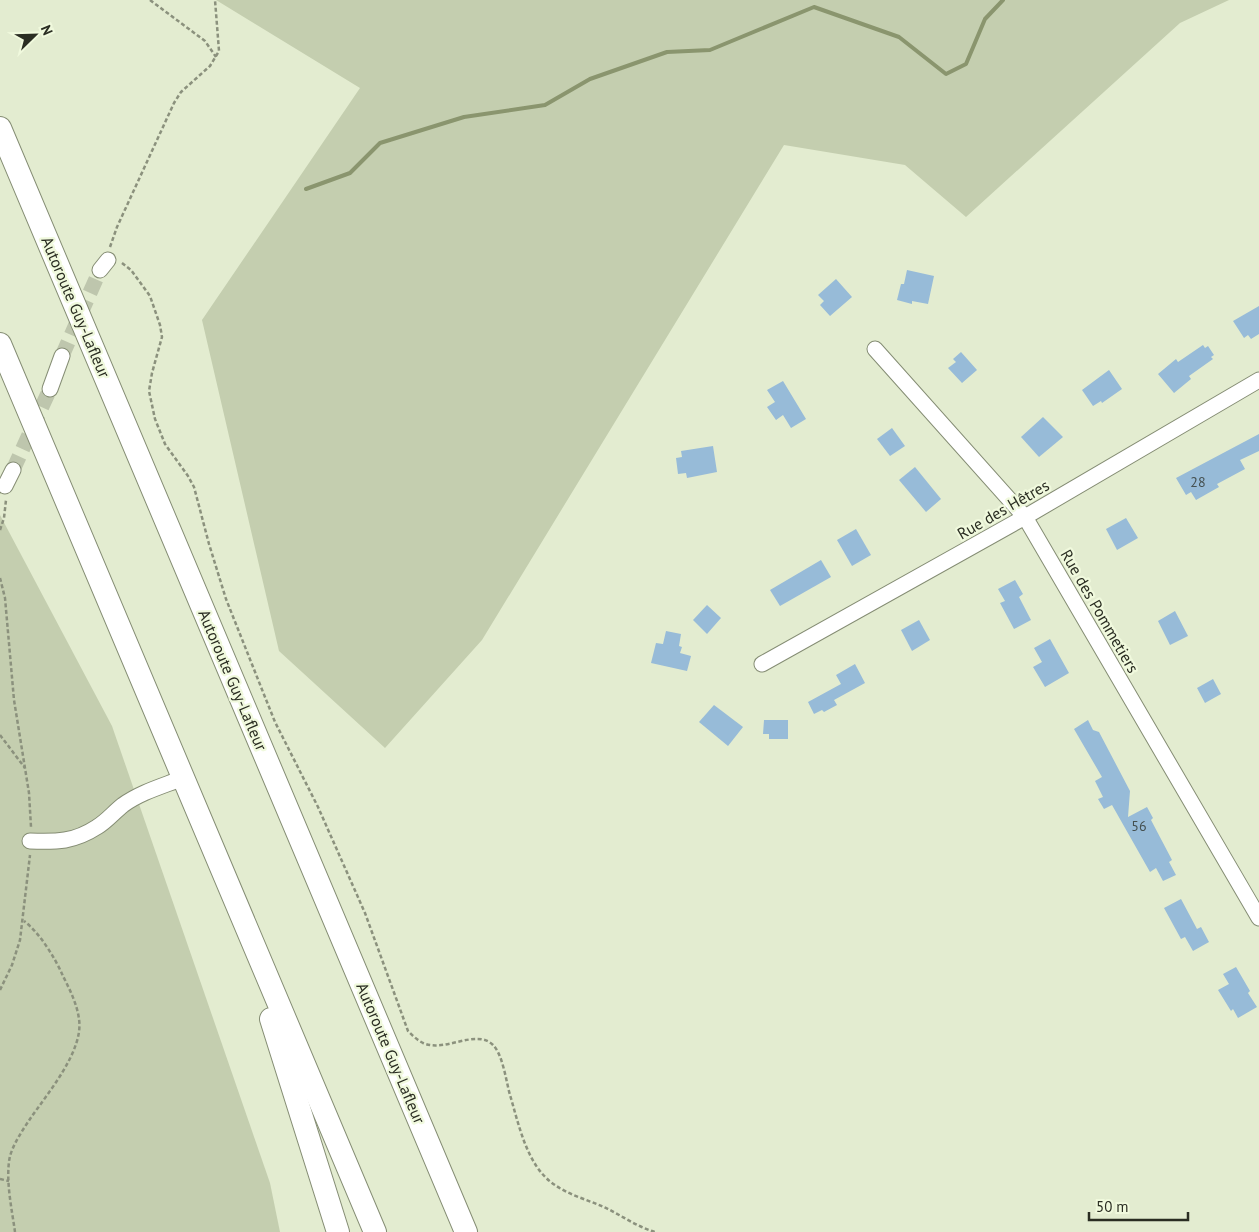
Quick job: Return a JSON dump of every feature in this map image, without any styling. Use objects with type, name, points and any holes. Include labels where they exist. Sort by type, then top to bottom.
[{"type":"highway","name":"Autoroute Guy-Lafleur","points":[[0,128],[466,1232]]},
{"type":"highway","points":[[0,344],[375,1232]]},
{"type":"highway","points":[[224,873],[338,1232]]},
{"type":"street","name":"Rue des Pommetiers","points":[[876,349],[1025,517],[1259,918]]},
{"type":"street","points":[[50,389],[62,356]]},
{"type":"street","name":"Rue des Hêtres","points":[[762,664],[1025,517],[1259,380]]},
{"type":"street","points":[[5,486],[13,470]]},
{"type":"street","points":[[30,841],[58,842],[73,839],[97,827],[123,805],[138,796],[183,778]]},
{"type":"path","points":[[150,0],[205,41],[216,57]]},
{"type":"path","points":[[215,0],[220,45],[216,57],[210,66],[181,92],[174,103],[117,227],[104,265],[123,263],[131,270],[150,296],[156,309],[162,337],[149,391],[155,419],[165,444],[194,487],[226,599],[262,692],[318,807],[365,913],[408,1031],[423,1043],[432,1045],[443,1046],[469,1040],[487,1040],[493,1045],[500,1057],[523,1137],[536,1167],[545,1178],[556,1186],[655,1232]]},
{"type":"path","points":[[0,530],[6,506],[5,486]]},
{"type":"path","points":[[0,578],[5,598],[14,700],[31,812],[24,922],[17,955],[0,990]]},
{"type":"path","points":[[0,735],[26,770]]},
{"type":"path","points":[[15,1232],[10,1181],[10,1157],[20,1134],[64,1067],[80,1033],[80,1019],[75,1002],[61,971],[39,936],[24,922]]},
{"type":"path","points":[[0,1179],[10,1181]]},
{"type":"green space","points":[[216,0],[1229,0],[1180,23],[966,217],[905,165],[784,145],[482,640],[385,748],[279,651],[202,320],[360,88]]},
{"type":"green space","points":[[0,515],[112,726],[270,1183],[280,1232],[0,1232]]},
{"type":"building","points":[[907,270],[934,276],[928,304],[912,301],[912,304],[897,300],[901,284],[904,284]]},
{"type":"building","points":[[836,279],[852,297],[830,316],[820,305],[824,301],[818,295]]},
{"type":"building","points":[[1259,306],[1259,334],[1251,339],[1248,335],[1244,338],[1233,321]]},
{"type":"building","points":[[1203,345],[1205,348],[1208,346],[1214,355],[1211,357],[1213,359],[1189,376],[1191,379],[1174,393],[1158,374],[1176,359],[1178,362]]},
{"type":"building","points":[[961,352],[977,370],[962,383],[948,368],[956,362],[953,359]]},
{"type":"building","points":[[1109,370],[1122,389],[1102,403],[1101,401],[1093,406],[1082,390]]},
{"type":"building","points":[[783,381],[806,419],[791,428],[783,415],[776,420],[767,407],[775,402],[767,390]]},
{"type":"building","points":[[1043,417],[1063,437],[1039,457],[1021,437]]},
{"type":"building","points":[[892,428],[905,446],[890,456],[877,439]]},
{"type":"building","points":[[1259,434],[1259,451],[1240,460],[1245,469],[1217,484],[1219,487],[1196,500],[1191,492],[1186,495],[1176,478]]},
{"type":"building","points":[[713,446],[717,472],[687,478],[686,473],[678,474],[676,458],[682,457],[681,451]]},
{"type":"building","points":[[915,467],[941,499],[926,512],[899,480]]},
{"type":"building","points":[[1126,518],[1138,538],[1117,550],[1106,529]]},
{"type":"building","points":[[856,529],[871,555],[852,566],[837,540]]},
{"type":"building","points":[[821,560],[831,577],[780,606],[770,590]]},
{"type":"building","points":[[1015,580],[1023,594],[1019,597],[1031,620],[1014,629],[1000,603],[1005,601],[998,589]]},
{"type":"building","points":[[707,605],[721,618],[707,634],[693,620]]},
{"type":"building","points":[[1175,611],[1188,636],[1170,645],[1158,621]]},
{"type":"building","points":[[919,620],[930,640],[912,651],[901,630]]},
{"type":"building","points":[[666,631],[681,634],[679,646],[682,647],[680,653],[691,656],[687,671],[651,663],[656,643],[663,644]]},
{"type":"building","points":[[1050,639],[1069,673],[1045,687],[1033,667],[1042,662],[1034,648]]},
{"type":"building","points":[[855,664],[865,683],[834,700],[837,705],[824,712],[822,710],[814,714],[808,702],[841,684],[836,675]]},
{"type":"building","points":[[1213,679],[1221,694],[1205,703],[1197,688]]},
{"type":"building","points":[[714,705],[743,727],[728,746],[699,722]]},
{"type":"building","points":[[764,720],[788,720],[788,739],[769,739],[769,734],[763,734]]},
{"type":"building","points":[[1088,720],[1093,730],[1099,732],[1130,791],[1128,817],[1147,807],[1153,818],[1151,820],[1172,860],[1169,862],[1176,875],[1163,881],[1156,868],[1150,872],[1112,805],[1104,809],[1098,799],[1103,797],[1095,781],[1102,777],[1074,729]]},
{"type":"building","points":[[1181,899],[1197,929],[1201,927],[1209,942],[1193,951],[1185,937],[1181,939],[1164,908]]},
{"type":"building","points":[[1236,967],[1257,1007],[1238,1018],[1233,1009],[1231,1011],[1218,990],[1229,984],[1223,974]]},
{"type":"waterway","points":[[306,189],[350,173],[380,143],[464,117],[545,105],[590,79],[667,52],[710,50],[814,7],[899,37],[946,74],[966,64],[985,19],[1003,0]]},
{"type":"tunnel","points":[[62,356],[100,270]]},
{"type":"tunnel","points":[[13,470],[50,389]]}]
